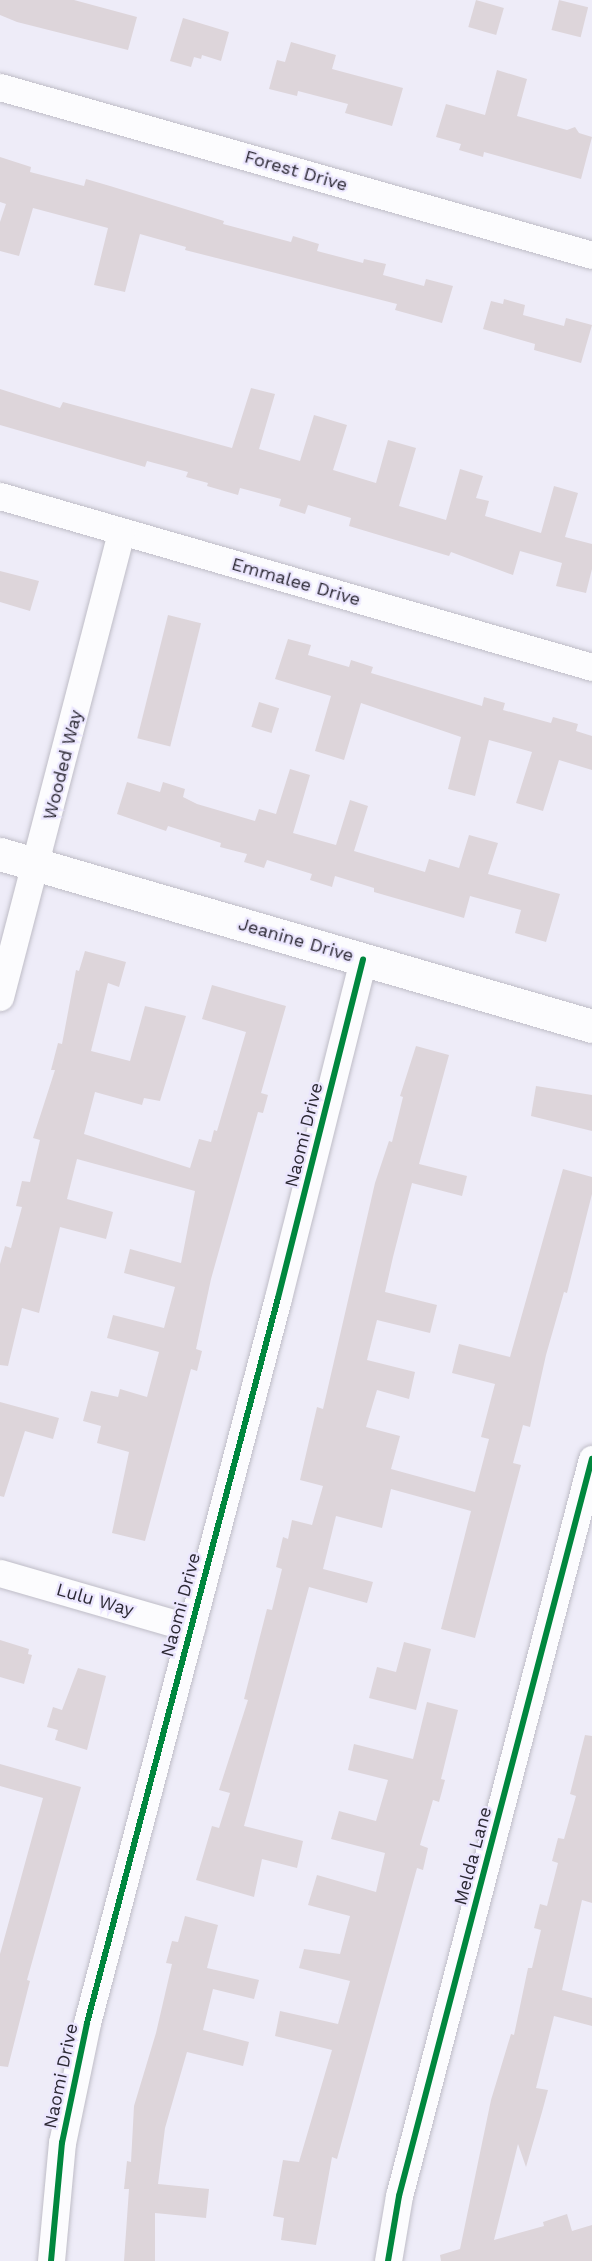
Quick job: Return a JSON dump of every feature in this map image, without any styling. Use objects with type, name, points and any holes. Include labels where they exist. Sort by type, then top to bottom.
[{"type":"street","name":"Forest Drive","points":[[0,87],[592,255]]},
{"type":"street","name":"Emmalee Drive","points":[[0,496],[592,667]]},
{"type":"street","name":"Wooded Way","points":[[0,997],[38,864],[122,531]]},
{"type":"street","name":"Jeanine Drive","points":[[0,854],[592,1026]]},
{"type":"street","name":"Naomi Drive","points":[[51,2261],[62,2143],[87,2023],[363,960]]},
{"type":"street","name":"Melda Lane","points":[[388,2261],[399,2196],[592,1460]]},
{"type":"street","name":"Lulu Way","points":[[0,1573],[191,1628]]},
{"type":"building","points":[[0,0],[74,0],[137,17],[128,50],[17,22],[0,15]]},
{"type":"building","points":[[476,0],[504,8],[496,35],[468,27]]},
{"type":"building","points":[[559,0],[588,7],[581,37],[552,30]]},
{"type":"building","points":[[183,18],[229,32],[221,61],[202,55],[201,59],[194,57],[191,67],[170,61]]},
{"type":"building","points":[[291,42],[336,55],[332,69],[403,88],[392,126],[345,113],[348,104],[298,91],[297,96],[269,89],[277,60],[285,62]]},
{"type":"building","points":[[497,70],[527,79],[517,116],[567,130],[575,127],[579,133],[592,137],[581,179],[484,152],[483,157],[459,150],[461,144],[436,137],[446,104],[485,115]]},
{"type":"building","points":[[0,157],[31,167],[30,172],[84,186],[86,179],[224,221],[223,224],[291,242],[293,236],[319,244],[317,251],[363,263],[364,259],[386,264],[383,275],[424,286],[426,279],[453,286],[442,323],[395,310],[397,304],[185,250],[186,247],[140,234],[125,292],[94,285],[108,228],[33,208],[19,256],[0,251],[0,222],[6,204],[0,202]]},
{"type":"building","points":[[504,299],[525,305],[523,315],[564,326],[566,318],[592,325],[581,363],[534,350],[535,344],[483,329],[491,301],[503,304]]},
{"type":"building","points":[[251,388],[275,394],[259,449],[300,461],[314,415],[347,425],[333,470],[376,483],[388,440],[416,448],[399,506],[446,520],[460,469],[483,476],[476,498],[489,501],[485,516],[541,533],[554,486],[578,493],[565,537],[592,544],[592,569],[586,593],[556,586],[562,563],[520,551],[513,575],[451,552],[449,556],[349,526],[351,518],[308,505],[305,514],[279,506],[281,499],[240,488],[238,495],[186,477],[188,472],[147,461],[145,467],[0,425],[0,389],[60,408],[63,402],[232,448]]},
{"type":"building","points":[[0,571],[39,581],[30,611],[0,602]]},
{"type":"building","points":[[168,615],[201,623],[170,746],[137,738]]},
{"type":"building","points":[[288,639],[311,645],[308,655],[349,667],[351,660],[373,667],[371,673],[482,706],[484,697],[505,703],[503,710],[551,723],[553,717],[578,724],[576,731],[592,736],[592,770],[559,760],[543,811],[516,803],[532,752],[489,740],[475,796],[448,789],[461,737],[361,703],[344,760],[315,751],[331,696],[275,679]]},
{"type":"building","points":[[259,702],[279,708],[271,733],[251,727]]},
{"type":"building","points":[[290,769],[310,775],[293,833],[336,845],[350,800],[368,806],[354,851],[425,872],[429,859],[459,868],[469,835],[498,843],[488,874],[560,894],[546,942],[515,933],[521,910],[470,896],[464,918],[374,892],[374,888],[335,876],[332,887],[310,880],[312,874],[267,860],[264,868],[244,862],[247,854],[220,847],[221,843],[168,826],[166,831],[117,814],[127,782],[160,792],[163,782],[185,789],[183,797],[197,804],[255,821],[259,809],[276,814]]},
{"type":"building","points":[[85,951],[126,962],[119,987],[108,983],[91,1051],[130,1061],[145,1006],[186,1016],[160,1101],[144,1098],[142,1105],[95,1092],[84,1134],[190,1168],[199,1139],[211,1142],[214,1130],[217,1131],[246,1032],[202,1019],[212,985],[286,1006],[261,1093],[268,1095],[263,1113],[258,1112],[211,1279],[196,1349],[202,1351],[197,1371],[191,1369],[145,1541],[112,1533],[129,1452],[97,1443],[101,1426],[83,1421],[91,1391],[118,1397],[120,1389],[147,1397],[159,1352],[107,1338],[113,1315],[164,1328],[175,1287],[124,1273],[130,1249],[181,1263],[195,1191],[77,1159],[67,1199],[113,1212],[106,1239],[60,1227],[39,1313],[22,1308],[8,1366],[0,1365],[0,1264],[5,1246],[11,1248],[22,1207],[16,1206],[22,1181],[30,1182],[40,1140],[33,1138],[55,1070],[51,1070],[58,1043],[62,1044],[76,970],[79,971]]},
{"type":"building","points":[[416,1046],[449,1055],[419,1164],[467,1176],[462,1196],[412,1183],[385,1292],[437,1305],[430,1333],[377,1320],[367,1360],[415,1372],[409,1399],[377,1390],[366,1427],[400,1436],[391,1469],[475,1492],[489,1439],[481,1437],[495,1384],[452,1373],[459,1344],[510,1357],[563,1169],[592,1177],[592,1194],[567,1293],[564,1292],[546,1355],[530,1427],[523,1425],[513,1463],[521,1465],[475,1638],[441,1629],[471,1511],[391,1489],[382,1528],[336,1516],[323,1569],[373,1582],[367,1603],[309,1587],[244,1826],[303,1841],[297,1868],[262,1859],[254,1897],[196,1880],[212,1826],[219,1828],[230,1793],[219,1790],[248,1700],[244,1699],[267,1609],[272,1610],[282,1569],[276,1567],[283,1537],[288,1539],[292,1520],[312,1525],[323,1486],[300,1480],[317,1407],[323,1409],[375,1183],[389,1141],[392,1142],[403,1097],[400,1096]]},
{"type":"building","points":[[536,1086],[592,1095],[592,1131],[531,1116]]},
{"type":"building","points":[[0,1402],[59,1418],[53,1439],[25,1431],[4,1497],[0,1496]]},
{"type":"building","points":[[0,1640],[29,1649],[28,1654],[32,1655],[24,1684],[0,1677]]},
{"type":"building","points":[[404,1642],[431,1649],[416,1710],[369,1698],[377,1667],[396,1672]]},
{"type":"building","points":[[78,1668],[106,1676],[87,1750],[55,1740],[58,1730],[47,1727],[53,1707],[62,1710]]},
{"type":"building","points":[[427,1702],[458,1710],[441,1779],[445,1780],[439,1802],[433,1800],[420,1845],[428,1848],[423,1870],[417,1868],[337,2159],[332,2157],[316,2245],[281,2240],[284,2218],[273,2216],[283,2160],[299,2162],[332,2050],[275,2036],[280,2011],[338,2024],[350,1981],[299,1968],[304,1949],[340,1954],[350,1916],[308,1905],[317,1875],[376,1892],[385,1853],[331,1839],[339,1811],[376,1821],[388,1780],[348,1770],[354,1744],[413,1759]]},
{"type":"building","points":[[585,1735],[592,1736],[592,1903],[582,1900],[562,1990],[592,1998],[592,2026],[554,2016],[536,2088],[548,2090],[526,2167],[518,2144],[494,2240],[544,2226],[543,2222],[567,2214],[572,2231],[592,2225],[592,2261],[441,2261],[440,2255],[460,2249],[491,2100],[511,2034],[514,2035],[528,1968],[532,1968],[541,1930],[534,1928],[540,1904],[547,1906],[558,1863],[552,1861],[558,1838],[564,1839],[576,1796],[570,1794]]},
{"type":"building","points":[[0,1764],[81,1787],[27,1980],[30,1981],[8,2067],[0,2066],[0,1954],[43,1798],[0,1786]]},
{"type":"building","points":[[185,1916],[218,1925],[207,1968],[259,1980],[254,1999],[213,1989],[203,2030],[249,2042],[243,2066],[187,2052],[165,2128],[158,2184],[209,2189],[206,2218],[155,2213],[155,2261],[124,2261],[129,2189],[124,2189],[127,2161],[131,2162],[134,2106],[156,2033],[172,1964],[166,1963],[172,1941],[178,1942]]},
{"type":"cycle path","points":[[51,2261],[62,2143],[87,2023],[278,1298],[363,960]]},
{"type":"cycle path","points":[[388,2261],[399,2196],[592,1459]]}]
